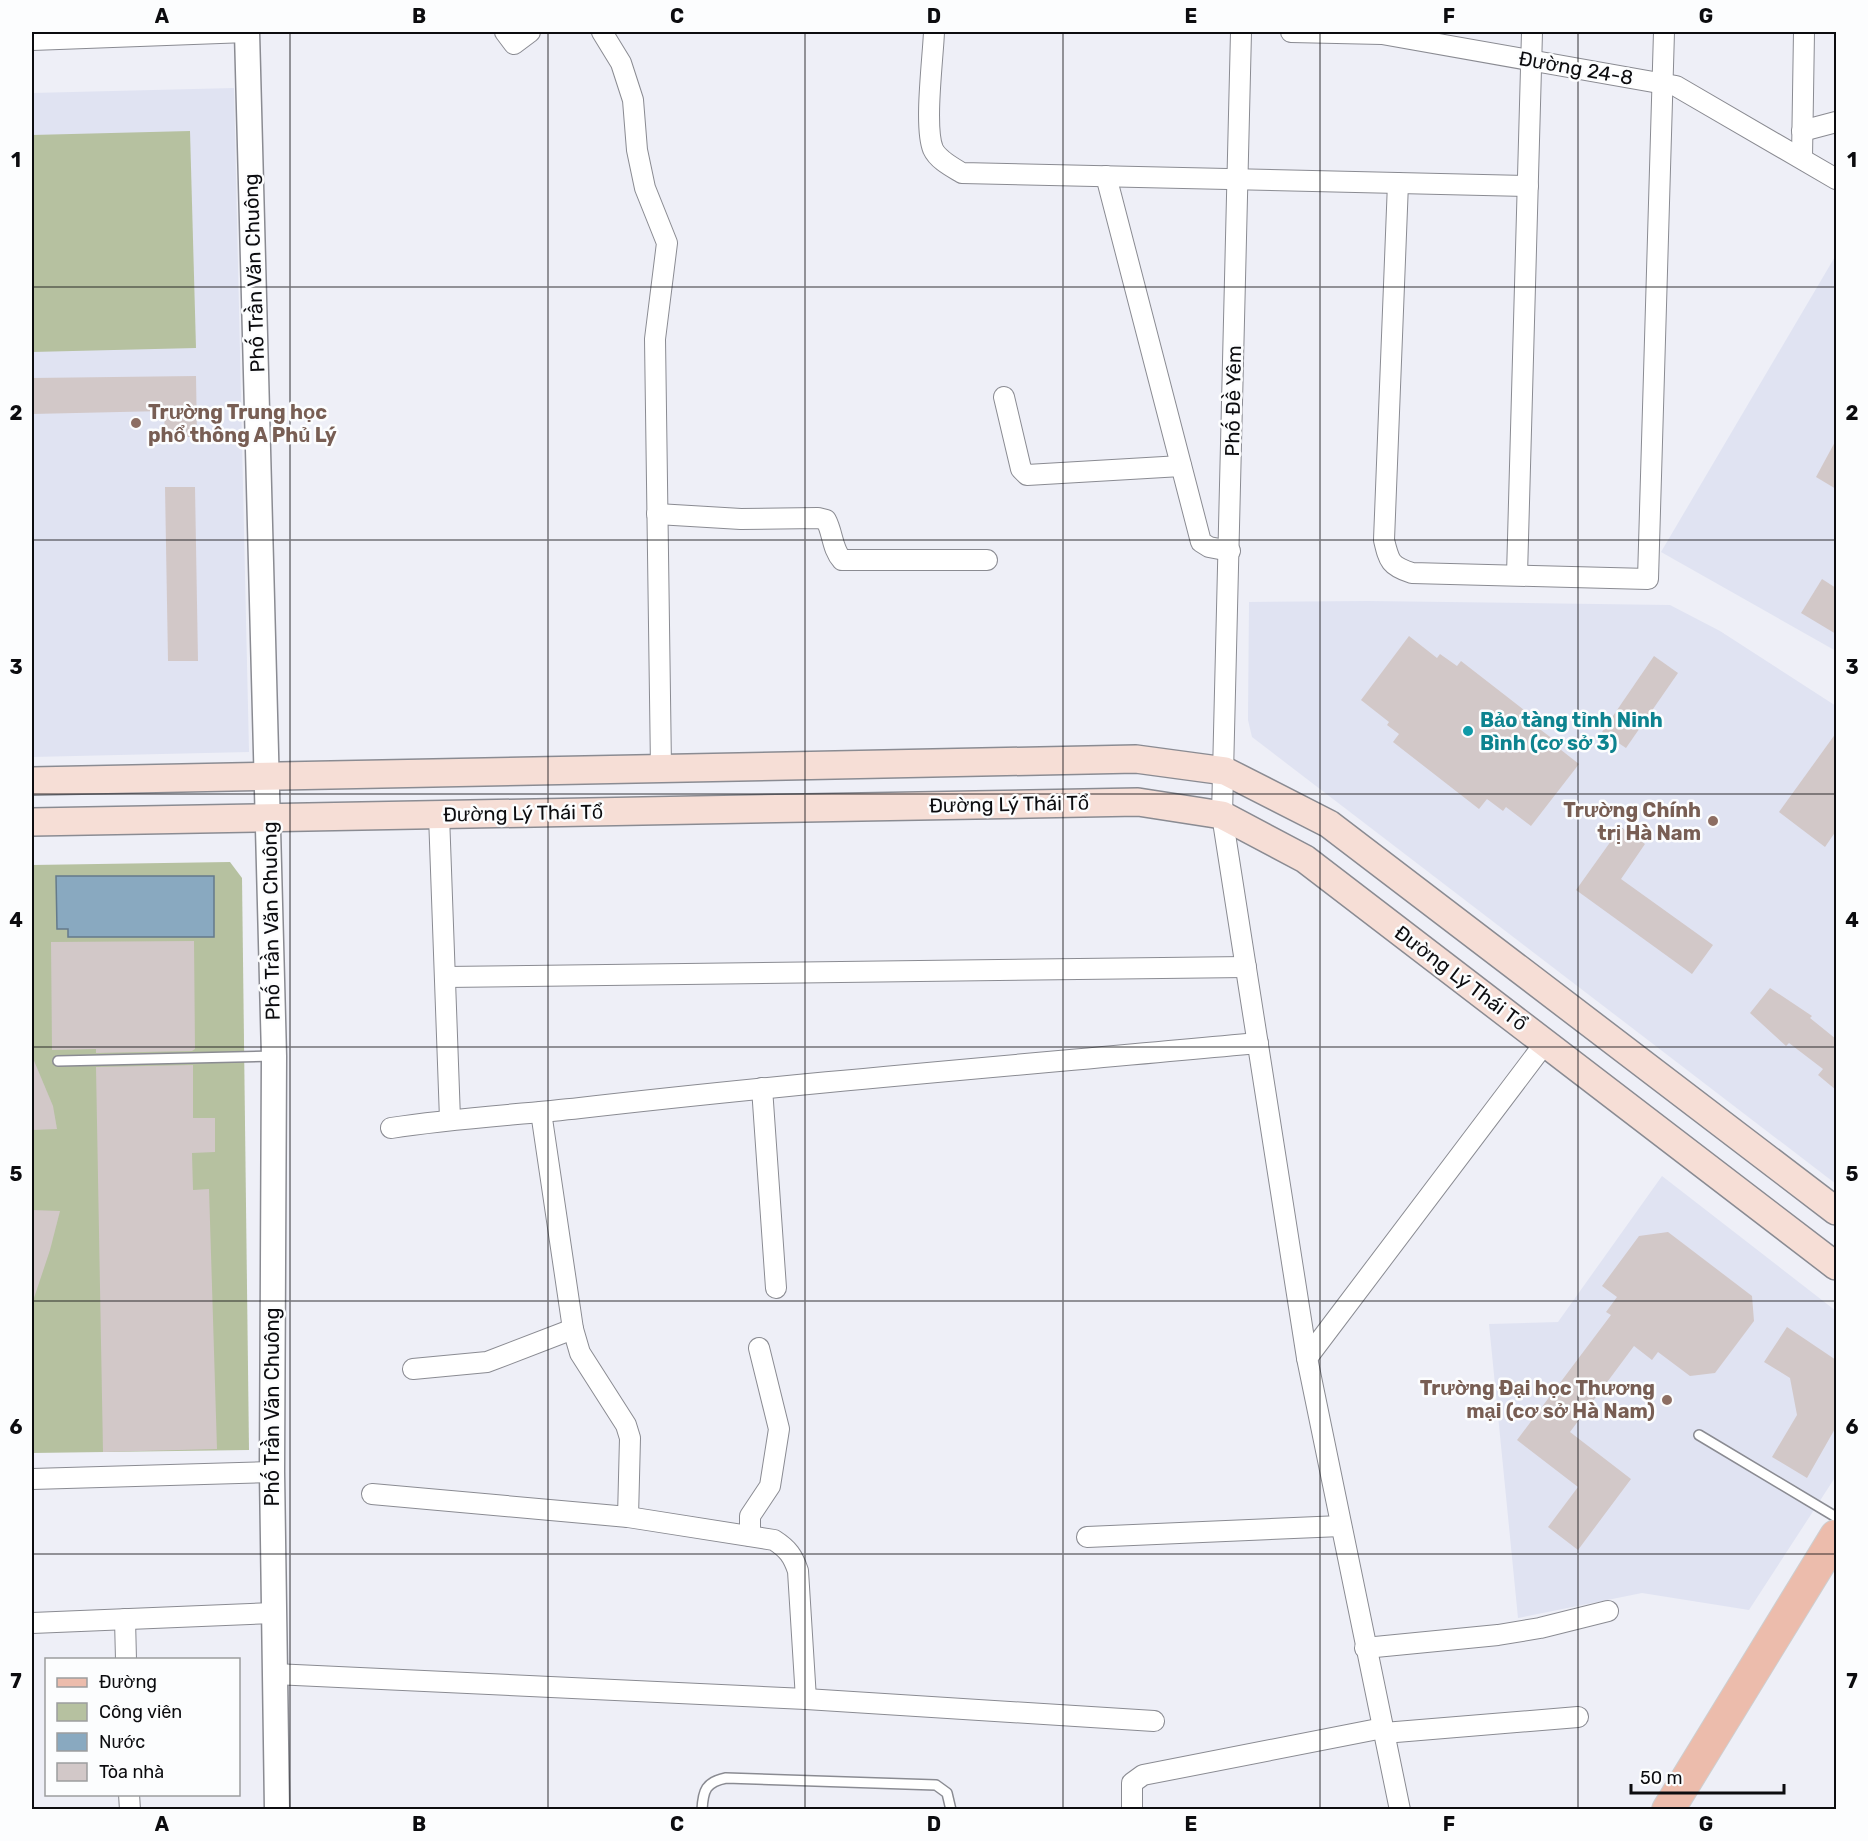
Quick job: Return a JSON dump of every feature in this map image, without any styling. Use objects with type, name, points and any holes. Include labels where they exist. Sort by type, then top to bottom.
[{"type":"main road","points":[[32,781],[1136,759],[1225,771],[1329,824],[1836,1211]]},
{"type":"main road","name":"Đường Lý Thái Tổ","points":[[32,822],[1138,802],[1222,815],[1305,859],[1836,1266]]},
{"type":"main road","points":[[1668,1809],[1836,1536]]},
{"type":"street","points":[[32,40],[247,32]]},
{"type":"street","name":"Phố Trần Văn Chuông","points":[[247,32],[269,776],[274,1056],[272,1472],[277,1809]]},
{"type":"street","points":[[505,32],[514,44],[530,32]]},
{"type":"street","points":[[602,32],[621,63],[633,100],[637,150],[645,188],[667,243],[655,339],[662,768]]},
{"type":"street","points":[[934,32],[930,126],[933,149],[945,163],[962,173],[1528,186]]},
{"type":"street","name":"Phố Đề Yêm","points":[[1241,32],[1225,771],[1222,815],[1307,1358],[1400,1809]]},
{"type":"street","name":"Đường 24-8","points":[[1291,32],[1382,33],[1677,86],[1802,157],[1836,179]]},
{"type":"street","points":[[1517,575],[1532,32]]},
{"type":"street","points":[[1398,183],[1384,540],[1389,559],[1396,568],[1412,573],[1648,579],[1664,32]]},
{"type":"street","points":[[1802,157],[1804,32]]},
{"type":"street","points":[[1802,131],[1836,122]]},
{"type":"street","points":[[1106,176],[1201,542],[1209,547],[1230,550]]},
{"type":"street","points":[[1004,397],[1021,469],[1027,475],[1181,466]]},
{"type":"street","points":[[657,514],[741,519],[818,518],[826,520],[832,530],[836,554],[842,560],[987,560]]},
{"type":"street","points":[[440,814],[450,1119]]},
{"type":"street","points":[[445,977],[1246,967]]},
{"type":"street","points":[[391,1128],[450,1119],[541,1112],[762,1088],[1258,1043]]},
{"type":"street","points":[[1307,1358],[1545,1043]]},
{"type":"street","points":[[762,1088],[776,1288]]},
{"type":"street","points":[[541,1112],[573,1329],[580,1353],[626,1425],[630,1438],[628,1517]]},
{"type":"street","points":[[413,1369],[487,1362],[573,1329]]},
{"type":"street","points":[[750,1536],[750,1516],[770,1486],[779,1429],[759,1348]]},
{"type":"street","points":[[32,1479],[272,1472]]},
{"type":"street","points":[[372,1494],[628,1517],[774,1540],[785,1547],[794,1558],[798,1571],[806,1700]]},
{"type":"street","points":[[1087,1537],[1341,1526]]},
{"type":"street","points":[[1365,1648],[1470,1635],[1498,1635],[1608,1611]]},
{"type":"street","points":[[32,1623],[273,1613]]},
{"type":"street","points":[[125,1619],[126,1658]]},
{"type":"street","points":[[274,1674],[806,1700],[1154,1721]]},
{"type":"street","points":[[1132,1809],[1132,1783],[1143,1775],[1383,1730],[1578,1717]]},
{"type":"lane","points":[[58,1061],[274,1056]]},
{"type":"lane","points":[[1699,1435],[1836,1517]]},
{"type":"lane","points":[[702,1809],[705,1787],[712,1781],[726,1778],[936,1785],[947,1793],[951,1809]]},
{"type":"shaded area","name":"Trường Trung học phổ thông A Phủ Lý","points":[[234,88],[249,752],[32,757],[32,93]]},
{"type":"shaded area","points":[[1836,255],[1836,651],[1661,552]]},
{"type":"shaded area","points":[[1368,601],[1670,605],[1720,631],[1836,706],[1836,1184],[1252,737],[1248,720],[1249,602]]},
{"type":"shaded area","name":"Trường Đại học Thương mại (cơ sở Hà Nam)","points":[[1662,1176],[1836,1311],[1836,1476],[1749,1610],[1642,1593],[1518,1618],[1489,1324],[1558,1322]]},
{"type":"green space","points":[[190,131],[196,348],[32,352],[32,135]]},
{"type":"green space","points":[[230,862],[242,878],[249,1450],[32,1453],[32,865]]},
{"type":"water","points":[[56,876],[214,876],[214,937],[68,937],[68,929],[57,929]]},
{"type":"building","points":[[196,376],[197,437],[165,437],[164,411],[32,414],[32,378]]},
{"type":"building","points":[[1836,440],[1836,489],[1816,477]]},
{"type":"building","points":[[165,487],[195,487],[198,661],[168,661]]},
{"type":"building","points":[[1822,579],[1836,588],[1836,634],[1801,613]]},
{"type":"building","name":"Bảo tàng tỉnh Ninh Bình (cơ sở 3)","points":[[1409,636],[1437,658],[1440,654],[1457,666],[1461,661],[1541,723],[1537,727],[1558,743],[1556,746],[1579,764],[1531,826],[1506,807],[1503,811],[1487,799],[1479,809],[1393,742],[1399,734],[1387,725],[1389,722],[1361,700]]},
{"type":"building","points":[[1654,656],[1678,673],[1626,748],[1602,732]]},
{"type":"building","points":[[1836,733],[1836,831],[1825,847],[1779,812]]},
{"type":"building","points":[[1621,827],[1645,844],[1621,879],[1713,945],[1692,974],[1576,890]]},
{"type":"building","points":[[194,941],[195,1049],[192,1051],[96,1053],[96,1049],[52,1050],[51,942]]},
{"type":"building","points":[[1770,988],[1812,1016],[1810,1018],[1836,1039],[1836,1090],[1818,1075],[1823,1069],[1789,1043],[1786,1046],[1750,1013]]},
{"type":"building","points":[[32,1056],[53,1106],[57,1129],[32,1130]]},
{"type":"building","points":[[193,1065],[193,1118],[215,1118],[215,1152],[192,1153],[193,1190],[209,1189],[217,1449],[103,1452],[96,1067]]},
{"type":"building","points":[[32,1210],[60,1211],[34,1298],[32,1297]]},
{"type":"building","points":[[1668,1232],[1752,1296],[1754,1321],[1715,1373],[1690,1376],[1658,1352],[1652,1360],[1634,1346],[1570,1432],[1631,1479],[1578,1550],[1548,1527],[1578,1487],[1517,1440],[1611,1315],[1606,1312],[1617,1297],[1602,1286],[1639,1236]]},
{"type":"building","points":[[1787,1327],[1836,1360],[1836,1427],[1807,1478],[1772,1457],[1797,1415],[1790,1378],[1764,1362]]},
{"type":"place","name":"Trường Trung học phổ thông A Phủ Lý","points":[[136,423]]},
{"type":"place","name":"Bảo tàng tỉnh Ninh Bình (cơ sở 3)","points":[[1468,731]]},
{"type":"place","name":"Trường Chính trị Hà Nam","points":[[1713,821]]},
{"type":"place","name":"Trường Đại học Thương mại (cơ sở Hà Nam)","points":[[1667,1400]]}]
